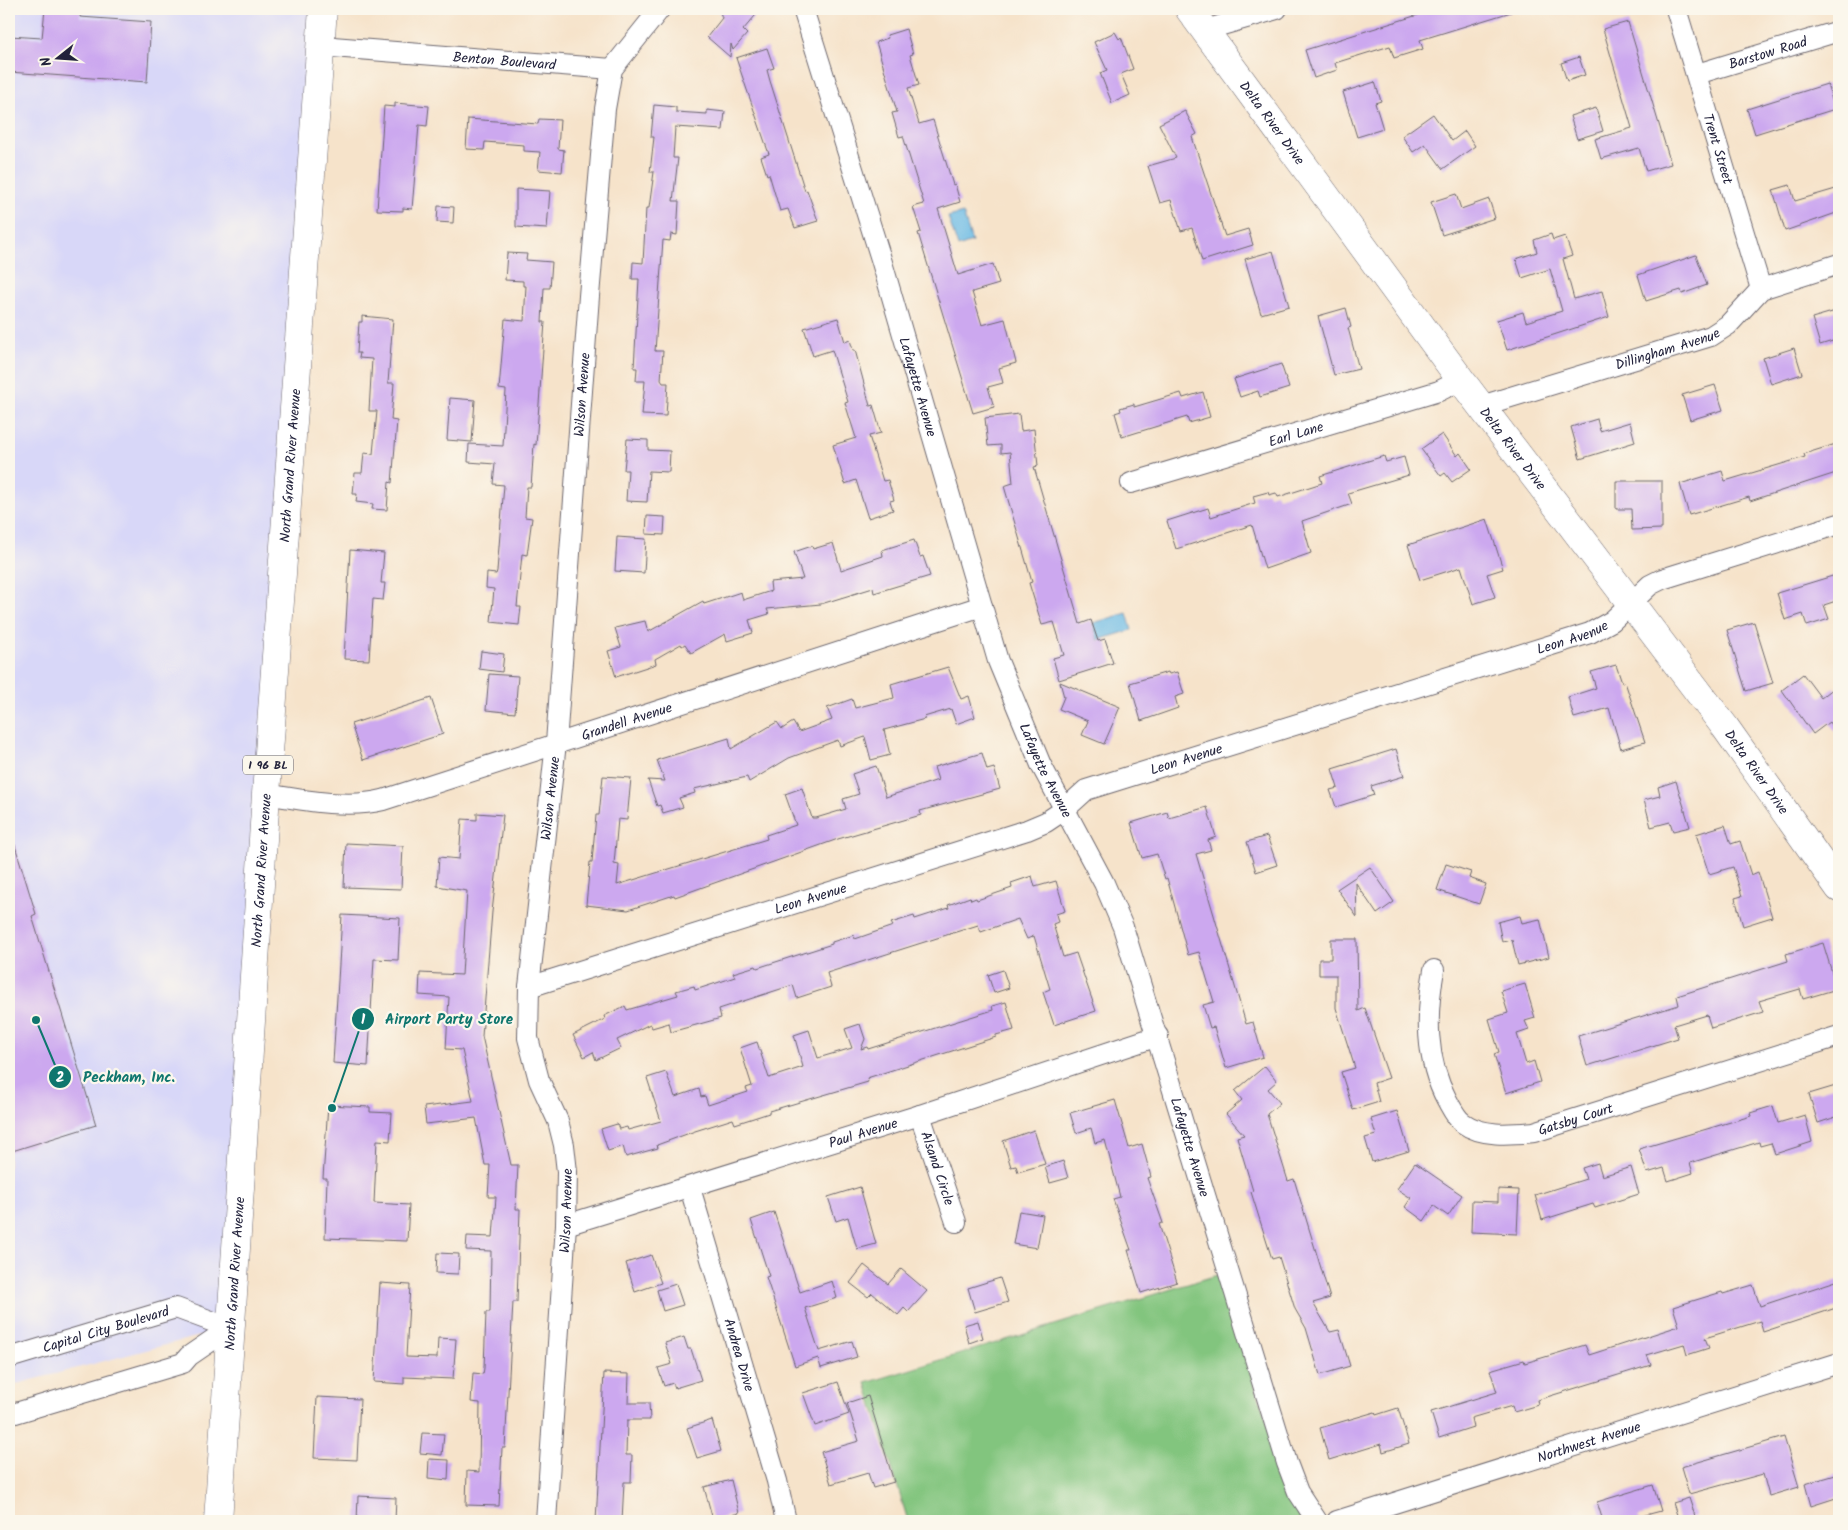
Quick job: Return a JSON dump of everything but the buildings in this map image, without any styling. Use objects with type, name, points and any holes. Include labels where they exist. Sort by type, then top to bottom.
[{"type":"main road","name":"North Grand River Avenue","points":[[218,1521],[266,794],[323,9]]},
{"type":"main road","name":"Delta River Drive","points":[[1189,9],[1480,406],[1725,727],[1839,888]]},
{"type":"street","points":[[612,69],[660,9]]},
{"type":"street","name":"Lafayette Avenue","points":[[803,9],[881,259],[998,661],[1023,726],[1064,810],[1104,883],[1123,927],[1158,1036],[1287,1463],[1298,1492],[1317,1521]]},
{"type":"street","points":[[1205,30],[1277,9]]},
{"type":"street","name":"Trent Street","points":[[1676,9],[1761,289]]},
{"type":"street","name":"Barstow Road","points":[[1697,74],[1839,31]]},
{"type":"street","name":"Benton Boulevard","points":[[320,46],[612,69]]},
{"type":"street","name":"Wilson Avenue","points":[[546,1521],[566,1225],[567,1172],[564,1145],[558,1121],[538,1080],[528,1038],[529,986],[556,743],[588,296],[605,109],[612,69]]},
{"type":"street","name":"Dillingham Avenue","points":[[1480,406],[1711,336],[1728,325],[1761,289],[1839,264]]},
{"type":"street","name":"Earl Lane","points":[[1131,483],[1439,391],[1461,380]]},
{"type":"street","name":"Leon Avenue","points":[[529,986],[1027,830],[1046,822],[1064,810],[1086,790],[1590,633],[1612,621],[1650,585],[1662,579],[1839,524]]},
{"type":"street","name":"Grandell Avenue","points":[[266,794],[300,800],[365,804],[412,791],[982,606]]},
{"type":"street","name":"Gatsby Court","points":[[1434,970],[1428,1026],[1430,1051],[1443,1092],[1463,1122],[1482,1130],[1502,1135],[1534,1132],[1839,1036]]},
{"type":"street","name":"Paul Avenue","points":[[566,1225],[920,1115],[1158,1036]]},
{"type":"street","name":"Alsand Circle","points":[[920,1115],[956,1222]]},
{"type":"street","name":"Andrea Drive","points":[[690,1188],[777,1481],[786,1521]]},
{"type":"street","name":"Capital City Boulevard","points":[[9,1358],[176,1308],[230,1328]]},
{"type":"street","points":[[9,1415],[183,1363],[189,1356],[230,1328]]},
{"type":"street","name":"Northwest Avenue","points":[[1337,1521],[1839,1363]]},
{"type":"shaded area","points":[[9,9],[315,9],[230,1328],[9,1386]]},
{"type":"green space","points":[[1217,1275],[1301,1521],[908,1521],[866,1383]]},
{"type":"water","points":[[963,213],[972,242],[958,247],[948,217]]},
{"type":"water","points":[[1127,613],[1132,630],[1098,640],[1093,623]]},
{"type":"place","name":"Peckham, Inc.","points":[[36,1020]]},
{"type":"place","name":"Airport Party Store","points":[[332,1108]]}]
